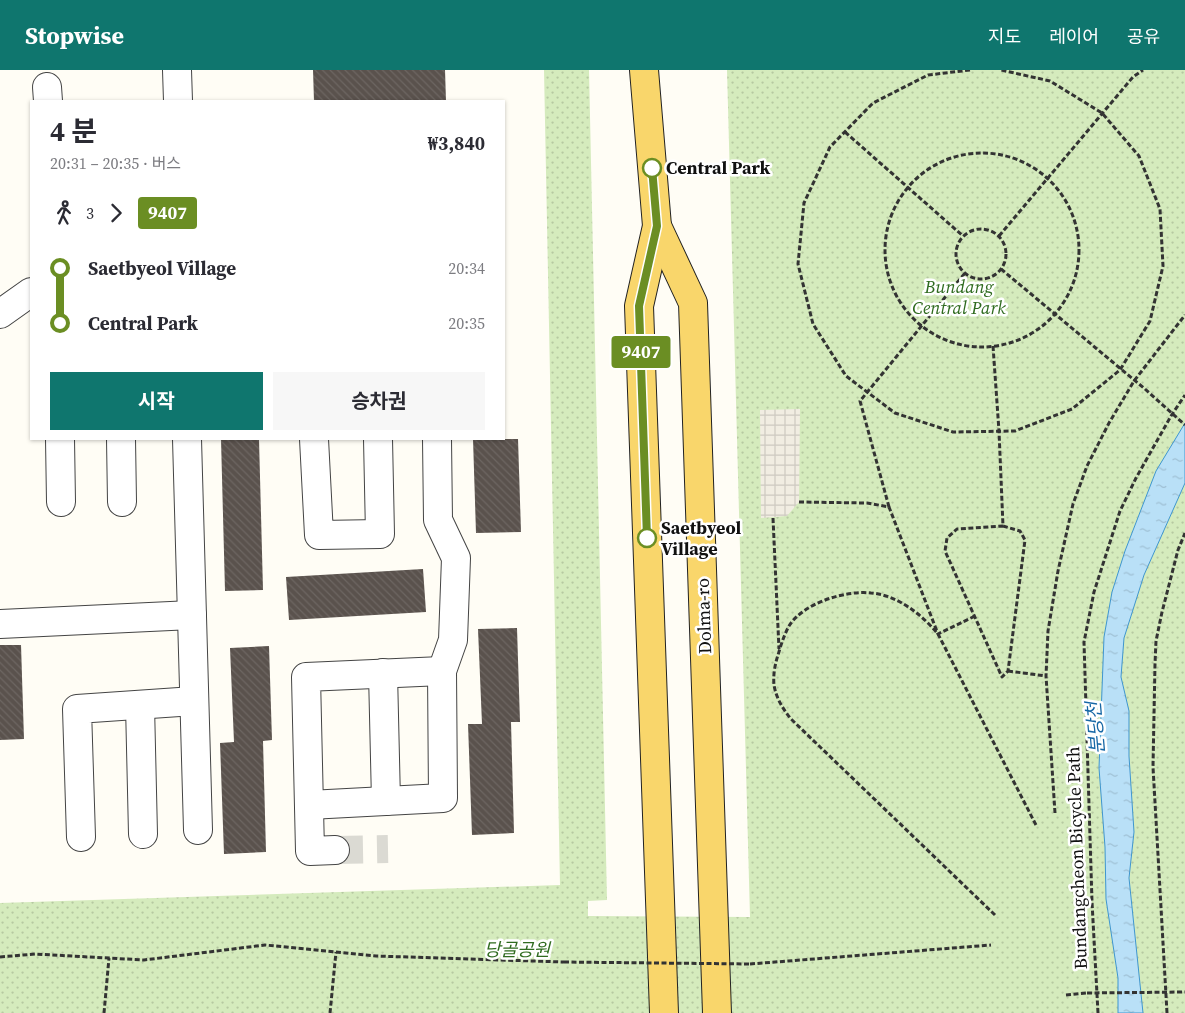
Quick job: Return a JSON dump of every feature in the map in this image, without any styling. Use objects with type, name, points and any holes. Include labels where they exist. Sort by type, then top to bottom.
[{"type":"main road","name":"Dolma-ro","points":[[644,70],[657,226],[639,306],[664,1013]]},
{"type":"main road","name":"Dolma-ro","points":[[657,226],[693,303],[718,1013]]},
{"type":"lane","points":[[177,70],[178,100]]},
{"type":"lane","points":[[0,314],[30,293]]},
{"type":"lane","points":[[60,440],[61,502]]},
{"type":"lane","points":[[121,440],[122,502]]},
{"type":"lane","points":[[187,440],[198,830]]},
{"type":"lane","points":[[314,440],[319,535],[380,534],[378,440]]},
{"type":"lane","points":[[308,805],[443,798],[442,671],[453,640],[456,558],[438,520],[437,440]]},
{"type":"lane","points":[[0,624],[192,615]]},
{"type":"lane","points":[[335,850],[310,851],[306,677],[442,671]]},
{"type":"lane","points":[[383,674],[386,801]]},
{"type":"lane","points":[[81,837],[77,709],[194,701]]},
{"type":"lane","points":[[140,705],[143,834]]},
{"type":"path","points":[[970,70],[928,75],[873,103],[830,147],[804,203],[798,264],[813,324],[846,376],[895,413],[953,432],[1015,431],[1072,409],[1120,370],[1150,321],[1163,266],[1160,209],[1138,156],[1102,113],[1050,80],[1001,70]]},
{"type":"path","points":[[999,236],[1102,113],[1134,77],[1143,70]]},
{"type":"path","points":[[845,132],[963,236]]},
{"type":"path","points":[[999,154],[1022,160],[1048,177],[1067,201],[1078,229],[1079,260],[1072,289],[1055,315],[1032,334],[1005,345],[976,348],[947,342],[922,327],[900,304],[888,276],[885,245],[891,214],[907,187],[931,167],[960,155],[999,154]]},
{"type":"path","points":[[984,229],[999,236],[1004,243],[1006,251],[1001,269],[989,277],[980,279],[965,273],[960,267],[956,252],[963,236],[968,232],[984,229]]},
{"type":"path","points":[[1001,269],[1145,389],[1185,425]]},
{"type":"path","points":[[965,273],[860,401],[890,507],[938,634],[1037,827]]},
{"type":"path","points":[[1055,813],[1046,676],[1048,631],[1065,534],[1073,504],[1087,466],[1100,440],[1134,381],[1185,315]]},
{"type":"path","points":[[993,346],[1000,431],[1003,526]]},
{"type":"path","name":"Bundangcheon Bicycle Path","points":[[1098,1013],[1091,883],[1084,642],[1094,592],[1120,511],[1136,478],[1185,395]]},
{"type":"path","points":[[799,502],[868,503],[890,507]]},
{"type":"path","points":[[773,518],[779,652]]},
{"type":"path","points":[[1003,526],[1020,531],[1025,540],[1008,671],[1002,677],[945,551],[947,538],[957,528],[1003,526]]},
{"type":"path","points":[[1167,1013],[1154,767],[1155,664],[1156,641],[1162,612],[1178,550],[1185,533]]},
{"type":"path","points":[[938,634],[925,619],[891,598],[872,592],[828,599],[808,608],[790,625],[775,666],[774,685],[780,704],[791,719],[995,915]]},
{"type":"path","points":[[938,634],[975,616]]},
{"type":"path","points":[[1008,671],[1046,676]]},
{"type":"path","points":[[0,957],[34,954],[144,960],[265,945],[376,956],[564,962],[750,964],[991,945]]},
{"type":"path","points":[[330,1013],[336,952]]},
{"type":"path","points":[[104,1013],[109,958]]},
{"type":"path","points":[[1066,995],[1185,992]]},
{"type":"green space","name":"Bundang Central Park","points":[[544,70],[589,70],[607,900],[588,901],[588,916],[750,917],[727,70],[1185,70],[1185,1013],[0,1013],[0,903],[560,885]]},
{"type":"shaded area","points":[[800,409],[799,502],[787,516],[761,518],[760,410]]},
{"type":"water","points":[[1185,423],[1185,483],[1144,575],[1124,638],[1121,677],[1129,711],[1129,756],[1134,832],[1129,878],[1143,1013],[1118,1013],[1118,978],[1106,899],[1105,847],[1099,768],[1104,637],[1112,592],[1125,551],[1156,471]]},
{"type":"building","points":[[313,70],[445,70],[446,100],[314,100]]},
{"type":"building","points":[[518,439],[521,532],[476,533],[473,440]]},
{"type":"building","points":[[221,440],[259,440],[263,590],[225,591]]},
{"type":"building","points":[[423,569],[426,612],[289,620],[286,577]]},
{"type":"building","points":[[517,628],[520,722],[511,722],[514,833],[472,835],[468,724],[482,724],[478,629]]},
{"type":"building","points":[[0,645],[21,645],[24,739],[0,740]]},
{"type":"building","points":[[269,646],[272,740],[263,741],[266,852],[224,854],[220,743],[234,742],[230,648]]},
{"type":"tunnel","points":[[335,850],[388,849]]},
{"type":"bus line","name":"9407","points":[[647,538],[639,306],[657,226],[652,168]]},
{"type":"place","name":"Central Park","points":[[652,168]]},
{"type":"place","name":"Saetbyeol Village","points":[[647,538]]},
{"type":"water label","name":"분당천","points":[[1095,728]]},
{"type":"park label","name":"당골공원","points":[[517,950]]}]
